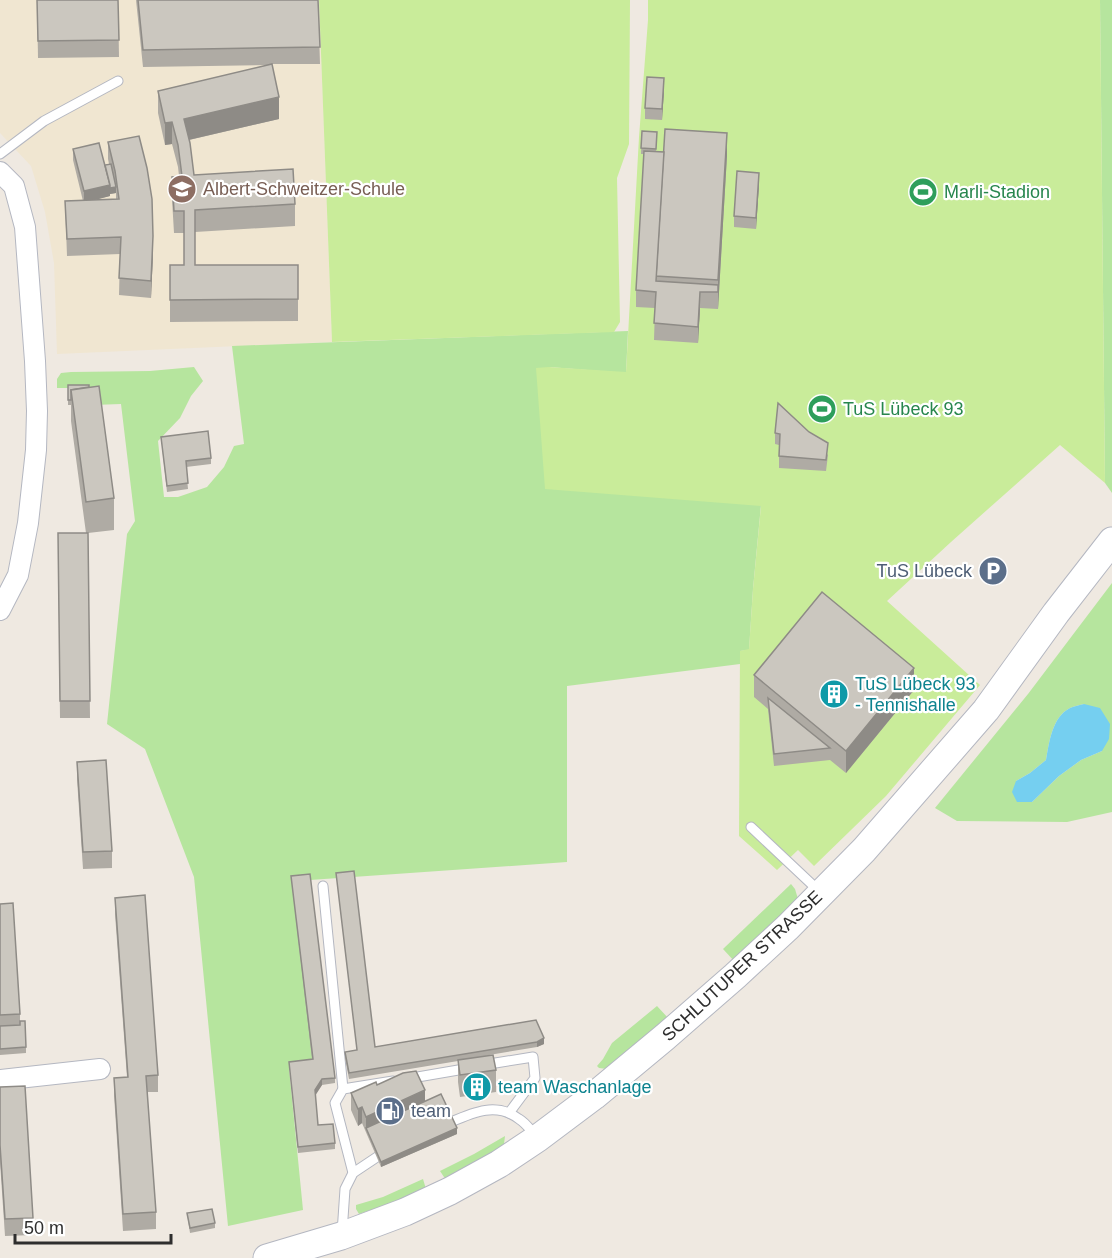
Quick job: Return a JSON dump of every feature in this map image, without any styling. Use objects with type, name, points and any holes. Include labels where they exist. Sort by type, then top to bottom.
[{"type":"main road","name":"SCHLUTUPER STRASSE","points":[[267,1258],[342,1236],[405,1212],[499,1164],[594,1096],[665,1037],[788,927],[872,842],[986,710],[1056,613],[1112,541]]},
{"type":"street","points":[[0,172],[14,186],[25,227],[37,411],[36,450],[28,523],[18,575],[0,610]]},
{"type":"street","points":[[0,1080],[100,1069]]},
{"type":"lane","points":[[0,154],[44,121],[118,81]]},
{"type":"lane","points":[[751,827],[821,893]]},
{"type":"lane","points":[[322,886],[343,1089],[335,1103],[353,1173]]},
{"type":"lane","points":[[343,1089],[533,1057],[535,1078],[509,1113]]},
{"type":"lane","points":[[451,1122],[471,1113],[493,1109],[521,1119],[538,1138]]},
{"type":"lane","points":[[342,1236],[345,1189],[353,1173],[377,1157]]},
{"type":"shaded area","name":"Albert-Schweitzer-Schule","points":[[0,0],[319,0],[332,342],[57,354],[54,263],[45,212],[31,166],[0,133]]},
{"type":"green space","points":[[319,0],[630,0],[629,144],[617,178],[620,322],[614,332],[332,342]]},
{"type":"green space","name":"TuS Lübeck 93","points":[[648,0],[1100,0],[1105,483],[1060,445],[887,601],[980,685],[886,796],[814,866],[798,850],[777,870],[739,836],[740,651],[749,649],[761,506],[545,489],[536,368],[626,372]]},
{"type":"green space","points":[[1100,0],[1112,0],[1112,493],[1105,483]]},
{"type":"green space","points":[[628,331],[626,373],[549,367],[761,505],[749,650],[740,651],[740,664],[567,686],[567,862],[310,880],[313,1065],[289,1068],[303,1210],[228,1226],[194,877],[145,749],[107,724],[127,534],[135,521],[121,404],[93,405],[92,388],[57,388],[57,379],[61,373],[71,372],[150,371],[194,367],[203,381],[191,396],[180,418],[158,441],[164,497],[178,497],[207,487],[224,467],[234,446],[244,444],[232,346]]},
{"type":"green space","points":[[1112,583],[1112,812],[1067,822],[957,821],[935,808],[1028,694]],"holes":[[[1084,704],[1102,751],[1081,760],[1059,776],[1032,802],[1016,781],[1046,760],[1055,724],[1070,708]]]},
{"type":"green space","points":[[791,884],[798,899],[735,962],[723,949]]},
{"type":"green space","points":[[657,1006],[669,1019],[607,1069],[599,1068],[597,1066],[612,1043]]},
{"type":"green space","points":[[505,1136],[502,1147],[446,1180],[440,1171],[474,1154]]},
{"type":"green space","points":[[423,1179],[426,1189],[359,1214],[356,1209],[356,1205],[383,1197]]},
{"type":"water","points":[[1084,704],[1100,708],[1110,724],[1109,739],[1102,751],[1081,760],[1059,776],[1032,802],[1017,802],[1012,792],[1016,781],[1046,760],[1052,731],[1059,718],[1070,708]]},
{"type":"building","points":[[37,0],[118,0],[119,40],[38,41]]},
{"type":"building","points":[[138,0],[318,0],[320,47],[143,50]]},
{"type":"building","points":[[272,64],[279,97],[184,119],[194,175],[293,169],[295,204],[195,210],[195,265],[298,265],[298,299],[170,300],[170,265],[184,265],[184,211],[174,211],[172,177],[182,176],[172,122],[165,123],[158,91]]},
{"type":"building","points":[[647,77],[664,78],[662,109],[645,108]]},
{"type":"building","points":[[665,129],[727,133],[718,280],[656,276]]},
{"type":"building","points":[[642,131],[657,132],[656,149],[641,148]]},
{"type":"building","points":[[139,136],[152,199],[151,281],[119,278],[121,237],[67,239],[65,201],[119,199],[108,142]]},
{"type":"building","points":[[99,143],[110,185],[84,191],[73,149]]},
{"type":"building","points":[[644,151],[664,152],[656,281],[718,285],[718,292],[700,292],[698,327],[654,323],[656,292],[636,290]]},
{"type":"building","points":[[111,164],[116,187],[110,188],[105,165]]},
{"type":"building","points":[[737,171],[759,173],[756,218],[734,216]]},
{"type":"building","points":[[68,385],[89,385],[89,387],[71,390],[71,400],[68,400]]},
{"type":"building","points":[[99,386],[114,498],[86,502],[71,390]]},
{"type":"building","points":[[778,403],[809,432],[828,443],[826,460],[779,456],[780,434],[775,433]]},
{"type":"building","points":[[208,431],[211,458],[186,461],[188,483],[167,486],[161,437]]},
{"type":"building","points":[[58,533],[88,533],[90,701],[60,701]]},
{"type":"building","name":"TuS Lübeck 93 - Tennishalle","points":[[822,592],[914,668],[846,751],[754,675]]},
{"type":"building","points":[[768,698],[830,748],[774,754]]},
{"type":"building","points":[[106,760],[112,851],[83,852],[77,762]]},
{"type":"building","points":[[354,871],[375,1047],[536,1020],[544,1038],[537,1042],[349,1073],[345,1052],[357,1050],[336,873]]},
{"type":"building","points":[[310,874],[335,1078],[322,1079],[315,1090],[318,1125],[333,1124],[335,1143],[298,1147],[289,1062],[313,1059],[291,876]]},
{"type":"building","points":[[145,895],[158,1075],[146,1076],[156,1212],[123,1214],[114,1078],[128,1077],[115,898]]},
{"type":"building","points":[[13,903],[20,1014],[0,1015],[0,904]]},
{"type":"building","points":[[20,1021],[25,1021],[26,1047],[0,1049],[0,1026],[20,1025]]},
{"type":"building","points":[[493,1055],[496,1070],[460,1075],[458,1060]]},
{"type":"building","points":[[416,1071],[425,1090],[366,1117],[362,1107],[358,1109],[351,1093],[376,1082],[377,1085],[403,1073]]},
{"type":"building","points":[[25,1086],[33,1218],[5,1219],[0,1145],[0,1087]]},
{"type":"building","points":[[441,1094],[457,1128],[381,1162],[366,1128]]},
{"type":"building","points":[[212,1209],[215,1223],[190,1228],[187,1213]]},
{"type":"place","name":"Albert-Schweitzer-Schule","points":[[182,189]]},
{"type":"place","name":"Marli-Stadion","points":[[923,192]]},
{"type":"place","name":"TuS Lübeck 93","points":[[822,409]]},
{"type":"place","name":"TuS Lübeck","points":[[993,571]]},
{"type":"place","name":"TuS Lübeck 93 - Tennishalle","points":[[834,694]]},
{"type":"place","name":"team Waschanlage","points":[[477,1087]]},
{"type":"place","name":"team","points":[[390,1111]]}]
